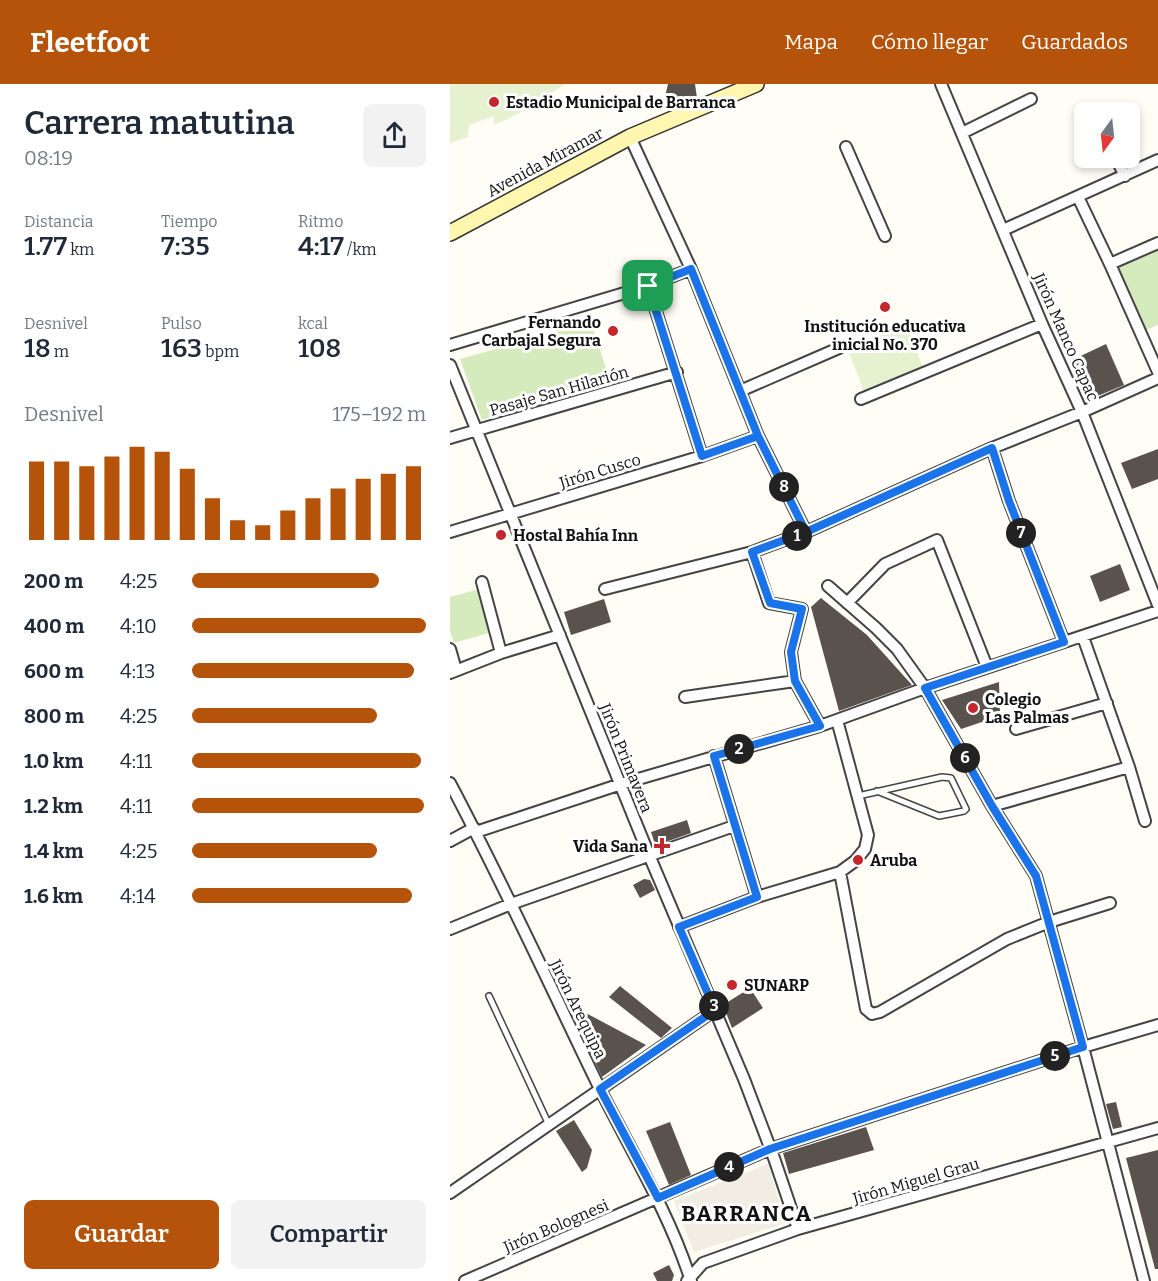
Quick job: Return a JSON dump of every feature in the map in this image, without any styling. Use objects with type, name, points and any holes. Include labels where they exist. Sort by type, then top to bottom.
[{"type":"street","name":"Avenida Miramar","points":[[450,232],[630,137],[756,84]]},
{"type":"street","name":"Jirón Manco Capac","points":[[941,84],[1042,324],[1082,412],[1158,605]]},
{"type":"street","points":[[962,133],[1031,99]]},
{"type":"street","points":[[630,137],[691,269],[758,436],[806,532]]},
{"type":"street","points":[[846,147],[885,236]]},
{"type":"street","points":[[1003,230],[1158,160]]},
{"type":"street","points":[[1121,168],[1125,176]]},
{"type":"street","points":[[1078,197],[1158,372]]},
{"type":"street","points":[[1110,264],[1158,243]]},
{"type":"street","points":[[450,345],[648,286],[691,269]]},
{"type":"street","points":[[648,286],[702,456]]},
{"type":"street","points":[[861,399],[1042,324]]},
{"type":"street","points":[[740,391],[839,348]]},
{"type":"street","name":"Jirón Primavera","points":[[450,365],[649,855],[744,1079],[798,1229]]},
{"type":"street","name":"Pasaje San Hilarión","points":[[450,438],[677,372]]},
{"type":"street","points":[[605,589],[752,552],[806,532],[992,448],[1158,378]]},
{"type":"street","name":"Jirón Cusco","points":[[450,532],[702,456],[758,436]]},
{"type":"street","points":[[992,448],[1009,501],[1064,642]]},
{"type":"street","points":[[847,603],[885,564],[937,540],[987,667]]},
{"type":"street","points":[[752,552],[770,603],[802,609],[791,652],[795,681],[820,726]]},
{"type":"street","points":[[482,582],[501,653]]},
{"type":"street","points":[[828,586],[897,649],[925,688],[992,806],[1036,876],[1144,1281]]},
{"type":"street","points":[[450,841],[475,830],[621,784],[820,726],[925,688],[1158,611]]},
{"type":"street","points":[[450,649],[453,671],[501,653],[561,635]]},
{"type":"street","points":[[1083,637],[1129,767],[1145,821]]},
{"type":"street","points":[[685,697],[795,681]]},
{"type":"street","points":[[1016,729],[1107,703]]},
{"type":"street","points":[[679,927],[757,897],[840,872],[855,861],[865,849],[868,835],[837,720]]},
{"type":"street","points":[[714,756],[757,897]]},
{"type":"street","points":[[992,806],[1129,767]]},
{"type":"street","name":"Jirón Arequipa","points":[[450,783],[453,797],[475,830],[600,1089],[658,1198],[689,1280]]},
{"type":"street","points":[[450,929],[511,904],[734,826]]},
{"type":"street","points":[[840,872],[866,1009],[872,1014],[880,1012],[1007,939],[1049,922],[1110,903]]},
{"type":"street","points":[[450,1193],[715,1010]]},
{"type":"street","name":"Jirón Bolognesi","points":[[465,1281],[770,1149],[1083,1047],[1158,1025]]},
{"type":"street","name":"Jirón Miguel Grau","points":[[689,1280],[703,1263],[798,1229],[1158,1128]]},
{"type":"lane","points":[[858,796],[877,791],[947,777],[951,778],[966,808],[964,811],[939,816],[877,791]]},
{"type":"lane","points":[[489,996],[549,1125]]},
{"type":"green space","name":"Estadio Municipal de Barranca","points":[[450,84],[566,84],[518,114],[494,125],[494,116],[469,125],[468,137],[450,143]]},
{"type":"green space","points":[[1158,246],[1158,325],[1146,330],[1116,265]]},
{"type":"green space","points":[[591,322],[609,378],[482,420],[460,359]]},
{"type":"green space","points":[[906,325],[923,367],[864,391],[847,348]]},
{"type":"green space","points":[[480,589],[492,632],[454,643],[450,631],[450,597]]},
{"type":"shaded area","points":[[768,1164],[786,1223],[694,1252],[674,1201]]},
{"type":"building","points":[[668,84],[695,84],[697,98],[662,109]]},
{"type":"building","points":[[1106,344],[1124,385],[1088,400],[1070,361]]},
{"type":"building","points":[[1158,449],[1158,479],[1132,489],[1121,463]]},
{"type":"building","points":[[1120,564],[1130,590],[1100,602],[1090,576]]},
{"type":"building","points":[[821,598],[867,635],[912,685],[839,711],[811,607]]},
{"type":"building","points":[[604,599],[611,622],[571,635],[564,612]]},
{"type":"building","name":"Colegio Las Palmas","points":[[999,682],[1000,716],[961,729],[942,700]]},
{"type":"building","points":[[687,820],[691,833],[660,844],[654,841],[651,832]]},
{"type":"building","points":[[644,879],[650,880],[655,890],[640,898],[633,885]]},
{"type":"building","points":[[620,986],[672,1028],[661,1038],[609,997]]},
{"type":"building","points":[[750,988],[763,1008],[732,1028],[723,1005]]},
{"type":"building","points":[[584,1012],[646,1045],[602,1077],[577,1024]]},
{"type":"building","points":[[1116,1102],[1122,1127],[1113,1129],[1106,1104]]},
{"type":"building","points":[[574,1120],[592,1150],[587,1168],[582,1172],[556,1131]]},
{"type":"building","points":[[670,1122],[691,1175],[669,1185],[646,1131]]},
{"type":"building","points":[[866,1127],[874,1150],[789,1174],[783,1153]]},
{"type":"building","points":[[1158,1150],[1158,1269],[1155,1269],[1126,1158]]},
{"type":"building","points":[[669,1265],[674,1275],[672,1281],[657,1281],[653,1273]]},
{"type":"place","name":"Estadio Municipal de Barranca","points":[[494,102]]},
{"type":"place","name":"Institución educativa inicial No. 370","points":[[885,307]]},
{"type":"place","name":"Fernando Carbajal Segura","points":[[613,331]]},
{"type":"place","name":"Hostal Bahía Inn","points":[[501,535]]},
{"type":"place","name":"Colegio Las Palmas","points":[[973,708]]},
{"type":"place","name":"Vida Sana","points":[[662,846]]},
{"type":"place","name":"Aruba","points":[[858,860]]},
{"type":"place","name":"SUNARP","points":[[732,985]]},
{"type":"district","name":"BARRANCA","points":[[747,1213]]},
{"type":"route","points":[[648,286],[691,269],[758,436],[782,484],[806,532],[752,552],[770,603],[802,609],[791,652],[795,681],[820,726],[714,756],[757,897],[679,927],[715,1010],[600,1089],[658,1198],[770,1149],[1083,1047],[1036,876],[992,806],[925,688],[1064,642],[1009,501],[992,448],[806,532],[782,484],[758,436],[702,456],[648,286]]}]
